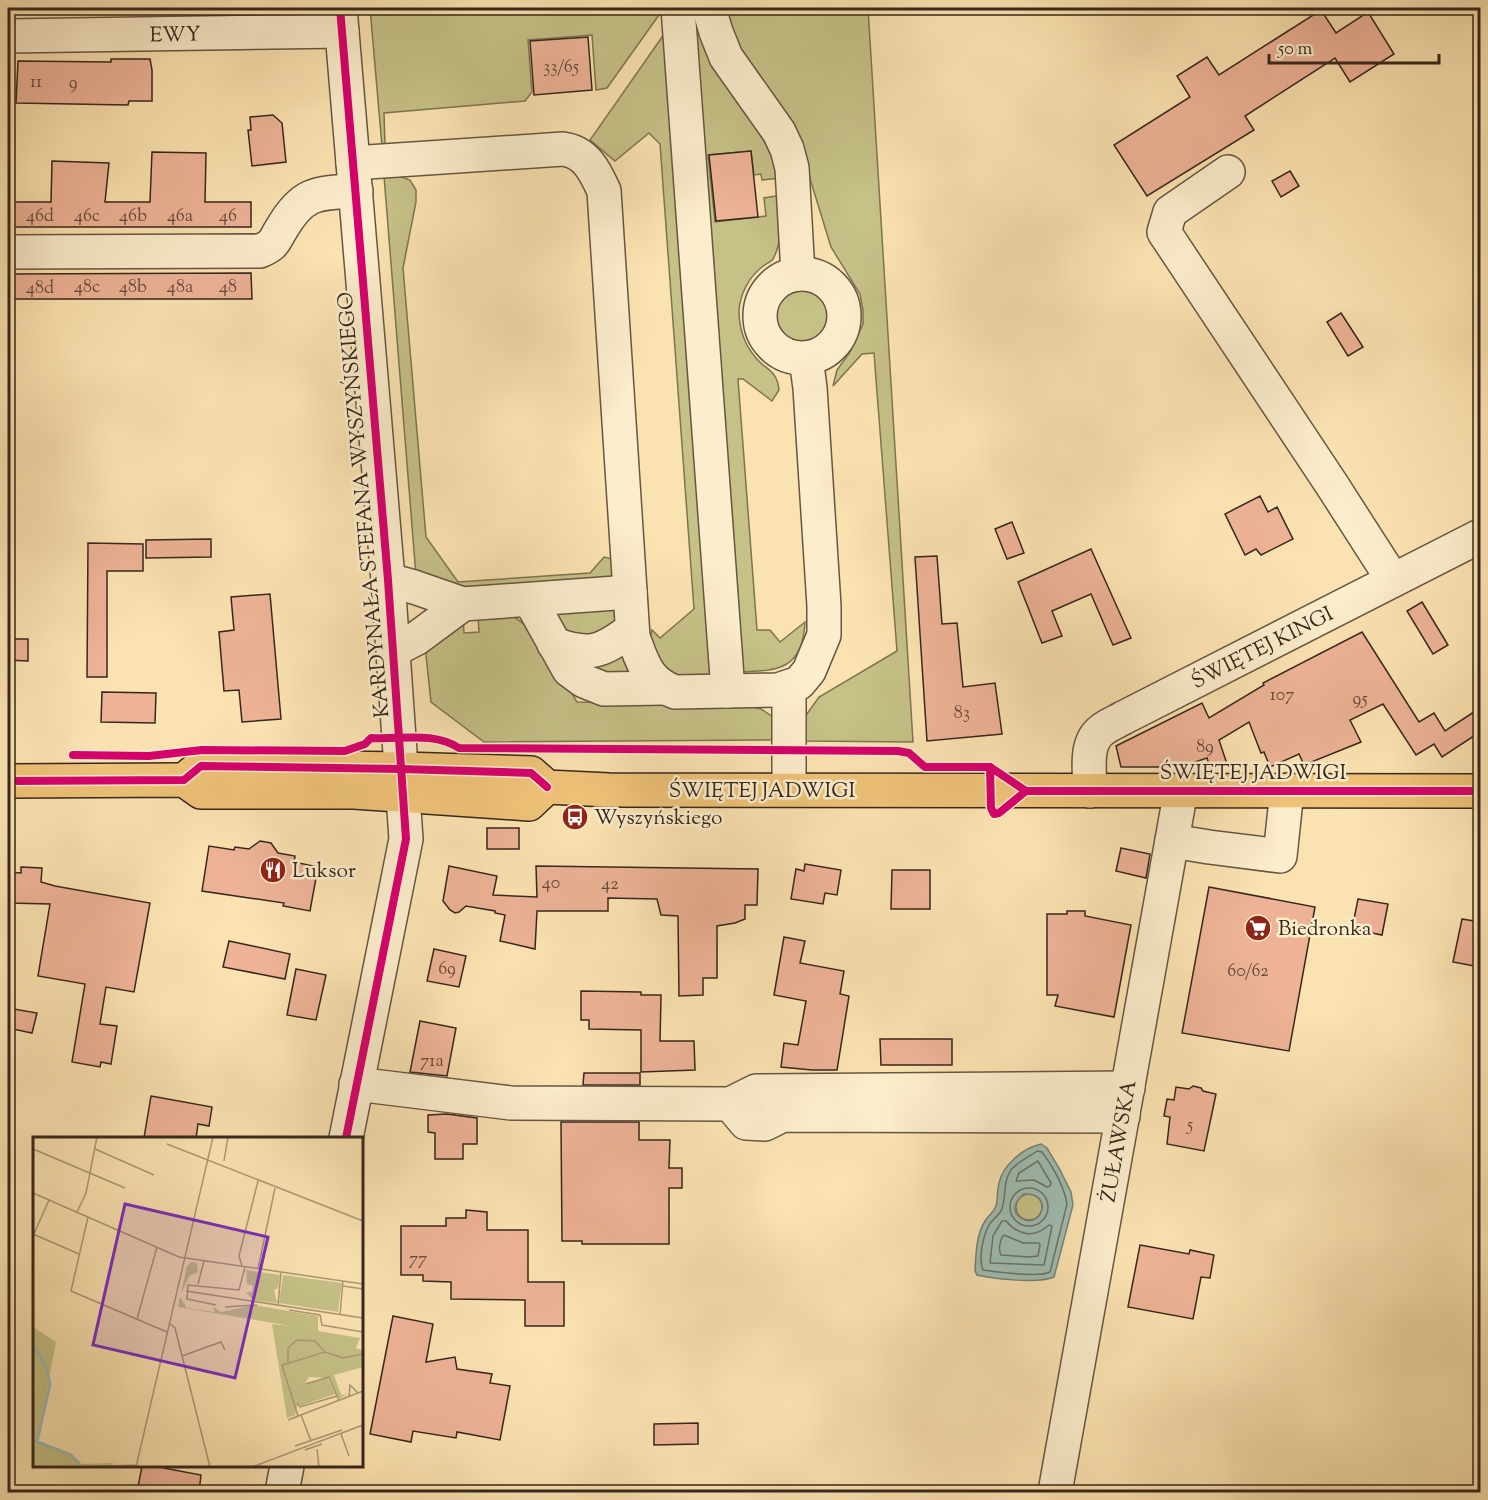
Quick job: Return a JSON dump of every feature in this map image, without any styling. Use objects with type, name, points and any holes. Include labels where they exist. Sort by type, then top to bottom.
[{"type":"main road","name":"ŚWIĘTEJ JADWIGI","points":[[8,781],[184,780],[201,766],[403,782],[531,773],[547,787],[609,790],[1480,791]]},
{"type":"street","points":[[678,8],[728,691]]},
{"type":"street","points":[[710,8],[726,57],[779,132],[787,149],[792,168],[798,274]]},
{"type":"street","name":"EWY","points":[[8,36],[341,19]]},
{"type":"street","name":"KARDYNAŁA STEFANA WYSZYŃSKIEGO","points":[[341,19],[394,650],[406,839],[346,1137]]},
{"type":"street","points":[[8,252],[260,251],[273,245],[297,206],[311,195],[321,193],[354,177],[563,149],[573,151],[588,162],[596,172],[604,191],[632,629],[646,672],[664,688]]},
{"type":"street","points":[[1228,172],[1170,212],[1164,232],[1332,484],[1393,580]]},
{"type":"street","points":[[798,274],[811,275],[829,284],[841,299],[844,312],[843,325],[838,338],[830,348],[818,355],[806,358],[793,357],[780,352],[770,344],[763,333],[760,320],[761,307],[774,284],[786,277],[798,274]]},
{"type":"street","points":[[530,600],[569,670],[584,681],[604,689],[664,688],[675,692],[778,690],[799,683],[809,671],[824,635],[810,388],[806,358]]},
{"type":"street","name":"ŚWIĘTEJ KINGI","points":[[1090,791],[1090,752],[1092,744],[1101,731],[1480,536]]},
{"type":"street","points":[[388,580],[463,604],[630,592]]},
{"type":"street","points":[[394,650],[417,638],[463,604]]},
{"type":"street","points":[[554,644],[575,651],[588,651],[603,648],[632,629]]},
{"type":"street","points":[[789,688],[789,789]]},
{"type":"street","name":"ŻUŁAWSKA","points":[[1055,1492],[1181,790]]},
{"type":"street","points":[[1172,840],[1209,848],[1280,855],[1287,790]]},
{"type":"street","points":[[356,1084],[512,1103],[730,1104],[746,1123],[765,1124],[783,1115],[1125,1102]]},
{"type":"street","points":[[282,1492],[287,1467]]},
{"type":"shaded area","points":[[370,8],[664,8],[607,88],[596,90],[592,35],[528,40],[532,92],[525,101],[384,113],[385,145],[382,146]]},
{"type":"shaded area","points":[[691,8],[768,148],[780,178],[762,180],[761,174],[754,175],[751,151],[708,155],[715,222],[766,216],[764,198],[783,195],[781,228],[776,252],[772,260],[757,271],[749,281],[741,298],[739,311],[745,341],[756,358],[774,375],[779,390],[772,401],[743,379],[738,379],[757,630],[770,630],[780,642],[805,622],[803,638],[794,658],[777,668],[766,670],[739,672]]},
{"type":"shaded area","points":[[724,8],[868,8],[913,742],[803,741],[804,718],[819,697],[897,651],[874,353],[862,354],[833,386],[837,370],[850,352],[863,324],[860,294],[831,247],[800,146],[736,42]]},
{"type":"shaded area","points":[[667,30],[714,675],[692,677],[678,675],[664,666],[655,652],[651,637],[652,630],[660,638],[694,609],[660,144],[649,133],[615,161],[590,140]]},
{"type":"shaded area","points":[[396,175],[410,180],[416,190],[416,202],[403,268],[426,537],[458,582],[590,573],[604,557],[613,559],[614,578],[465,591],[416,576],[384,176]]},
{"type":"shaded area","points":[[796,286],[808,286],[824,294],[830,304],[832,316],[830,328],[824,338],[808,346],[796,346],[780,338],[772,322],[772,310],[780,294]]},
{"type":"shaded area","points":[[609,605],[619,619],[593,636],[569,634],[552,609]]},
{"type":"shaded area","points":[[509,614],[521,621],[540,641],[577,702],[746,706],[761,709],[773,717],[777,740],[484,742],[431,702],[425,646],[463,618],[464,633],[479,632],[478,617]]},
{"type":"shaded area","points":[[625,646],[634,668],[625,684],[590,668]]},
{"type":"shaded area","points":[[1029,1194],[1038,1198],[1042,1207],[1038,1216],[1029,1220],[1020,1216],[1016,1207],[1020,1198]]},
{"type":"water","points":[[1041,1144],[1047,1148],[1071,1192],[1073,1205],[1054,1277],[1027,1280],[977,1275],[975,1271],[978,1239],[985,1221],[996,1206],[1001,1176],[1015,1158]],"holes":[[[1024,1194],[1034,1195],[1040,1199],[1042,1210],[1034,1220],[1028,1221],[1021,1218],[1015,1209],[1017,1202]]]},
{"type":"building","points":[[1321,10],[1336,33],[1368,12],[1394,54],[1350,82],[1335,58],[1245,116],[1254,130],[1147,196],[1114,145],[1190,97],[1177,76],[1207,57],[1219,75]]},
{"type":"building","points":[[588,37],[592,90],[534,95],[530,41]]},
{"type":"building","points":[[111,59],[150,59],[152,101],[129,101],[128,105],[16,103],[18,61],[111,62]]},
{"type":"building","points":[[273,115],[282,123],[286,162],[252,166],[248,130],[251,130],[250,117]]},
{"type":"building","points":[[751,151],[758,217],[716,221],[709,155]]},
{"type":"building","points":[[152,152],[206,153],[205,202],[251,202],[251,227],[8,227],[8,202],[51,202],[52,161],[109,163],[105,202],[150,202]]},
{"type":"building","points":[[1290,171],[1299,186],[1281,197],[1272,181]]},
{"type":"building","points":[[251,273],[252,299],[8,299],[8,274]]},
{"type":"building","points":[[1341,313],[1363,347],[1348,356],[1327,322]]},
{"type":"building","points":[[1260,496],[1268,512],[1277,507],[1293,539],[1261,555],[1256,549],[1245,555],[1225,514]]},
{"type":"building","points":[[1012,522],[1024,553],[1007,559],[995,529]]},
{"type":"building","points":[[211,539],[211,557],[146,558],[146,540]]},
{"type":"building","points":[[88,543],[143,544],[143,571],[107,571],[107,677],[87,677]]},
{"type":"building","points":[[1091,549],[1131,638],[1113,645],[1091,594],[1052,611],[1062,636],[1042,643],[1018,582]]},
{"type":"building","points":[[937,556],[942,624],[957,623],[963,687],[995,683],[1002,734],[927,741],[915,557]]},
{"type":"building","points":[[270,594],[281,719],[242,722],[239,690],[224,691],[219,632],[234,630],[231,597]]},
{"type":"building","points":[[1422,602],[1448,645],[1433,654],[1407,611]]},
{"type":"building","points":[[1362,632],[1419,722],[1434,713],[1445,731],[1480,708],[1480,732],[1442,757],[1434,744],[1416,755],[1383,704],[1350,720],[1361,742],[1304,765],[1299,754],[1270,767],[1264,752],[1261,753],[1249,722],[1219,740],[1227,764],[1210,768],[1207,758],[1180,767],[1121,767],[1116,746],[1202,703],[1209,718],[1264,685],[1263,683]]},
{"type":"building","points":[[8,639],[28,639],[28,661],[8,660]]},
{"type":"building","points":[[102,692],[156,693],[155,723],[101,722]]},
{"type":"building","points":[[487,828],[519,828],[519,849],[487,849]]},
{"type":"building","points":[[260,841],[271,843],[278,853],[295,856],[294,862],[318,867],[310,911],[283,906],[284,903],[202,891],[209,846],[234,850],[235,847],[249,849]]},
{"type":"building","points":[[1121,848],[1150,854],[1146,878],[1116,871]]},
{"type":"building","points":[[805,864],[841,870],[837,895],[825,893],[823,904],[791,899],[796,869],[804,871]]},
{"type":"building","points":[[449,866],[497,876],[493,895],[537,897],[536,866],[758,869],[757,905],[745,905],[745,919],[717,926],[717,978],[703,978],[703,995],[679,996],[678,916],[661,915],[657,899],[608,898],[608,911],[537,911],[535,949],[500,941],[505,915],[466,906],[455,913],[450,910],[443,901]]},
{"type":"building","points":[[21,867],[42,868],[41,882],[55,886],[150,903],[134,992],[106,987],[100,1024],[117,1026],[111,1064],[101,1062],[100,1067],[72,1062],[85,984],[38,976],[50,904],[8,903],[8,872],[21,873]]},
{"type":"building","points":[[892,870],[930,870],[930,909],[891,909]]},
{"type":"building","points":[[1209,887],[1315,907],[1289,1051],[1182,1033]]},
{"type":"building","points":[[1358,899],[1388,904],[1382,935],[1352,929]]},
{"type":"building","points":[[1067,911],[1085,911],[1085,916],[1131,925],[1114,1017],[1055,1006],[1058,995],[1047,995],[1047,914],[1067,914]]},
{"type":"building","points":[[1462,919],[1480,922],[1480,967],[1453,962]]},
{"type":"building","points":[[784,937],[805,941],[800,963],[844,971],[840,994],[849,996],[837,1070],[781,1067],[784,1043],[798,1045],[806,1001],[774,995]]},
{"type":"building","points":[[229,941],[290,954],[285,979],[223,967]]},
{"type":"building","points":[[434,949],[466,956],[459,987],[427,981]]},
{"type":"building","points":[[296,969],[326,975],[316,1020],[287,1015]]},
{"type":"building","points":[[581,991],[641,992],[641,995],[661,995],[660,1041],[694,1041],[695,1070],[641,1072],[641,1030],[589,1029],[589,1020],[581,1020]]},
{"type":"building","points":[[8,1008],[37,1013],[32,1033],[8,1028]]},
{"type":"building","points":[[420,1021],[456,1028],[447,1076],[410,1072]]},
{"type":"building","points":[[880,1039],[952,1039],[952,1065],[881,1065]]},
{"type":"building","points":[[584,1073],[640,1073],[640,1085],[583,1085]]},
{"type":"building","points":[[1193,1086],[1216,1094],[1204,1151],[1167,1144],[1170,1117],[1164,1116],[1167,1099],[1174,1100],[1176,1087],[1189,1089]]},
{"type":"building","points":[[151,1096],[212,1107],[209,1126],[198,1124],[196,1137],[144,1137]]},
{"type":"building","points":[[447,1114],[477,1118],[477,1144],[463,1144],[463,1159],[435,1159],[435,1133],[428,1132],[428,1115]]},
{"type":"building","points":[[561,1122],[639,1122],[639,1140],[670,1140],[669,1168],[682,1168],[682,1188],[669,1188],[669,1244],[582,1244],[582,1241],[562,1241]]},
{"type":"building","points":[[466,1210],[487,1212],[487,1230],[528,1230],[528,1282],[564,1282],[564,1326],[525,1326],[525,1300],[451,1299],[451,1282],[423,1281],[423,1275],[401,1275],[401,1226],[446,1226],[446,1218],[466,1218]]},
{"type":"building","points":[[1140,1245],[1189,1254],[1190,1250],[1214,1255],[1210,1278],[1201,1277],[1193,1319],[1128,1307]]},
{"type":"building","points":[[393,1316],[433,1324],[426,1362],[455,1357],[457,1369],[492,1374],[490,1383],[510,1386],[500,1440],[457,1432],[456,1438],[413,1431],[411,1442],[370,1434]]},
{"type":"building","points":[[698,1423],[698,1444],[654,1445],[654,1424]]},
{"type":"building","points":[[142,1467],[164,1467],[201,1475],[199,1492],[137,1492]]},
{"type":"cycle path","points":[[340,8],[388,580],[406,839],[346,1137]]},
{"type":"cycle path","points":[[73,755],[149,756],[202,750],[345,751],[365,744],[371,738],[416,737],[438,740],[459,748],[898,751],[909,753],[925,767],[990,767],[1026,791]]},
{"type":"cycle path","points":[[8,781],[184,780],[201,766],[531,773],[547,787]]},
{"type":"cycle path","points":[[990,767],[991,808],[994,814],[999,813],[1026,791]]},
{"type":"cycle path","points":[[1026,791],[1480,791]]},
{"type":"place","name":"Wyszyńskiego","points":[[575,817]]},
{"type":"place","name":"Luksor","points":[[273,870]]},
{"type":"place","name":"Biedronka","points":[[1258,928]]}]
